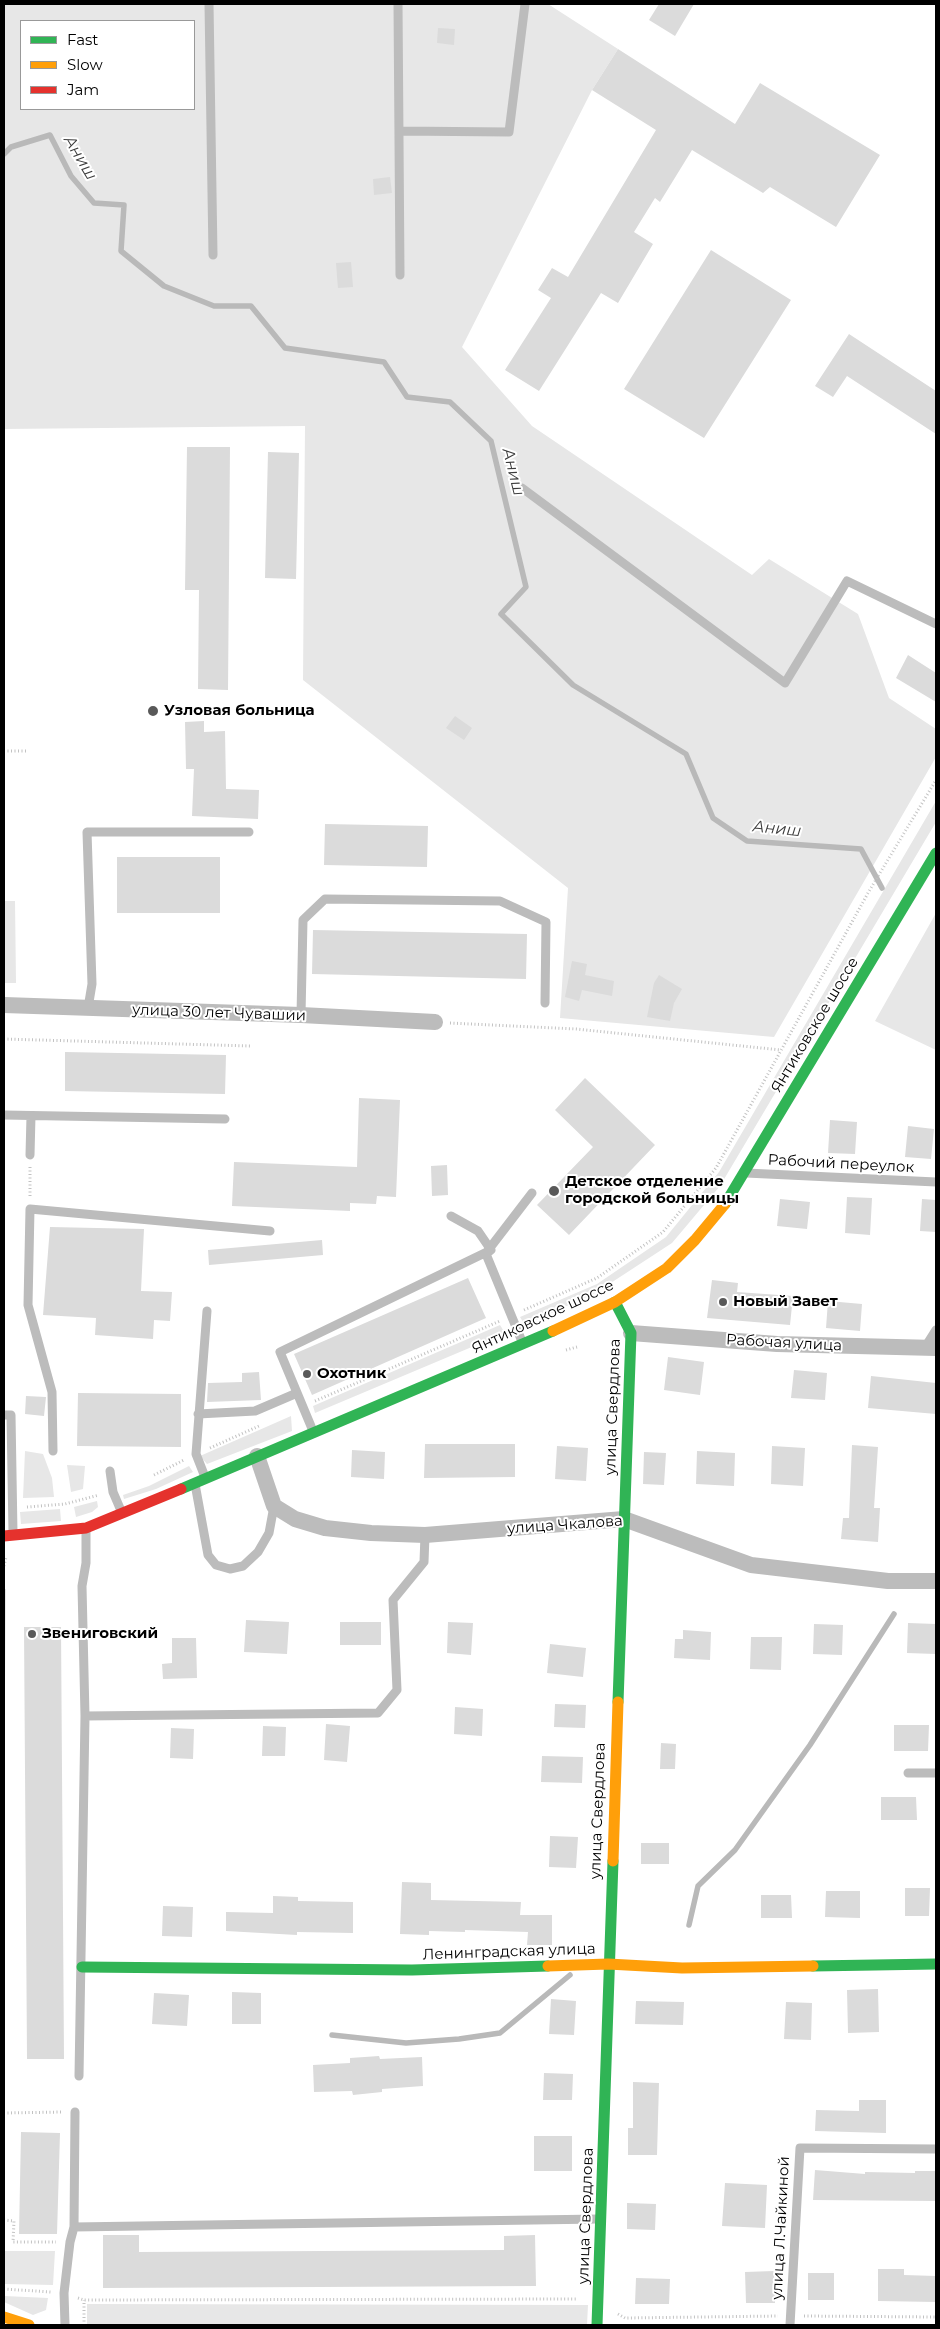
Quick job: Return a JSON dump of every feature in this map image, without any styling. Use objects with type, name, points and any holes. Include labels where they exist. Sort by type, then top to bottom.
[{"type":"street","name":"Янтиковское шоссе","points":[[86,1528],[523,1344],[615,1302],[667,1268],[695,1240],[726,1203],[936,853]]},
{"type":"street","name":"улица 30 лет Чувашии","points":[[4,1005],[300,1015],[435,1022]]},
{"type":"street","name":"улица Свердлова","points":[[597,2325],[631,1333],[615,1302]]},
{"type":"street","name":"Рабочая улица","points":[[631,1333],[777,1344],[930,1349]]},
{"type":"street","points":[[257,1456],[274,1506]]},
{"type":"street","name":"улица Чкалова","points":[[274,1506],[296,1519],[325,1528],[371,1533],[426,1535],[624,1519],[752,1565],[888,1581],[936,1581]]},
{"type":"street","points":[[8,1536],[86,1528]]},
{"type":"street","name":"Ленинградская улица","points":[[82,1968],[412,1970],[608,1964],[682,1968],[936,1964]]},
{"type":"street","points":[[4,2317],[29,2325]]},
{"type":"lane","points":[[209,4],[213,255]]},
{"type":"lane","points":[[398,4],[400,275]]},
{"type":"lane","points":[[399,131],[509,132],[525,4]]},
{"type":"lane","points":[[522,488],[785,683],[847,581],[936,624]]},
{"type":"lane","points":[[88,1008],[92,984],[87,832],[249,832]]},
{"type":"lane","points":[[300,1015],[303,920],[325,899],[500,901],[546,922],[545,1003]]},
{"type":"lane","points":[[4,1115],[225,1119]]},
{"type":"lane","points":[[30,1155],[31,1116]]},
{"type":"lane","name":"Рабочий переулок","points":[[744,1173],[936,1182]]},
{"type":"lane","points":[[523,1344],[510,1317],[486,1254],[491,1250],[532,1193]]},
{"type":"lane","points":[[53,1451],[52,1392],[28,1305],[30,1209],[270,1230]]},
{"type":"lane","points":[[451,1216],[478,1231],[491,1250]]},
{"type":"lane","points":[[313,1432],[280,1352],[491,1250]]},
{"type":"lane","points":[[207,1311],[196,1454],[208,1555],[216,1565],[230,1569],[243,1566],[258,1552],[268,1532],[274,1506]]},
{"type":"lane","points":[[930,1349],[936,1330]]},
{"type":"lane","points":[[198,1414],[254,1411],[297,1393]]},
{"type":"lane","points":[[4,1415],[11,1416],[12,1509],[8,1536]]},
{"type":"lane","points":[[110,1471],[113,1492],[122,1514]]},
{"type":"lane","points":[[79,2076],[85,1716],[82,1586],[86,1563],[86,1528]]},
{"type":"lane","points":[[85,1716],[378,1713],[397,1690],[393,1600],[424,1562],[426,1535]]},
{"type":"lane","points":[[908,1773],[936,1773]]},
{"type":"lane","points":[[65,2325],[64,2293],[70,2242],[74,2227],[75,2112]]},
{"type":"lane","name":"улица Л.Чайкиной","points":[[790,2321],[800,2148],[936,2149]]},
{"type":"lane","points":[[74,2227],[602,2219]]},
{"type":"path","points":[[4,751],[28,751]]},
{"type":"path","points":[[302,1406],[597,1278],[663,1232],[716,1168],[868,893],[936,780]]},
{"type":"path","points":[[435,1022],[576,1029],[781,1050]]},
{"type":"path","points":[[4,1039],[250,1046]]},
{"type":"path","points":[[30,1155],[30,1209]]},
{"type":"path","points":[[152,1476],[267,1422]]},
{"type":"path","points":[[12,1509],[66,1504],[113,1492]]},
{"type":"path","points":[[4,2113],[75,2112]]},
{"type":"path","points":[[4,2220],[14,2221],[14,2242],[70,2242]]},
{"type":"path","points":[[4,2289],[64,2293],[84,2300],[598,2299],[625,2318],[790,2321],[936,2317]]},
{"type":"path","points":[[84,2300],[84,2325]]},
{"type":"shaded area","points":[[4,4],[548,4],[618,49],[592,90],[462,347],[532,426],[752,575],[769,559],[858,614],[889,698],[936,729],[936,757],[774,1037],[560,1018],[568,888],[303,680],[305,426],[4,429]]},
{"type":"shaded area","points":[[936,801],[936,822],[720,1186],[672,1243],[597,1292],[530,1323],[523,1322],[520,1317],[597,1284],[666,1237],[719,1172]]},
{"type":"shaded area","points":[[4,901],[15,901],[16,983],[4,983]]},
{"type":"shaded area","points":[[936,913],[936,1050],[875,1021]]},
{"type":"shaded area","points":[[500,1325],[505,1333],[315,1413],[313,1406]]},
{"type":"shaded area","points":[[291,1416],[292,1431],[207,1464],[200,1456]]},
{"type":"shaded area","points":[[25,1451],[43,1454],[52,1478],[54,1497],[23,1498]]},
{"type":"shaded area","points":[[67,1465],[85,1466],[83,1489],[71,1492]]},
{"type":"shaded area","points":[[189,1466],[193,1472],[156,1489],[124,1499],[123,1495],[149,1486]]},
{"type":"shaded area","points":[[97,1501],[98,1507],[92,1512],[76,1517],[74,1507]]},
{"type":"shaded area","points":[[60,1509],[61,1521],[21,1524],[20,1512]]},
{"type":"shaded area","points":[[4,1589],[6,1589],[4,1786]]},
{"type":"shaded area","points":[[4,2251],[55,2251],[53,2285],[4,2284]]},
{"type":"shaded area","points":[[4,2296],[48,2298],[46,2310],[33,2315],[4,2302]]},
{"type":"shaded area","points":[[87,2304],[588,2305],[587,2325],[87,2325]]},
{"type":"building","points":[[659,4],[694,4],[675,36],[649,20]]},
{"type":"building","points":[[438,28],[455,29],[454,45],[437,43]]},
{"type":"building","points":[[618,49],[735,124],[760,83],[880,155],[836,227],[770,187],[763,193],[692,150],[660,202],[655,198],[634,232],[653,244],[618,303],[601,293],[539,391],[505,370],[551,298],[538,290],[552,268],[568,277],[656,130],[592,90]]},
{"type":"building","points":[[390,177],[392,193],[374,195],[373,179]]},
{"type":"building","points":[[711,250],[791,300],[704,438],[624,389]]},
{"type":"building","points":[[351,262],[353,287],[338,288],[336,263]]},
{"type":"building","points":[[849,334],[936,391],[936,434],[847,376],[833,397],[815,386]]},
{"type":"building","points":[[187,447],[230,447],[228,690],[198,689],[199,590],[185,590]]},
{"type":"building","points":[[268,452],[299,453],[296,579],[265,578]]},
{"type":"building","points":[[908,655],[936,673],[936,702],[896,678]]},
{"type":"building","points":[[455,716],[472,728],[464,740],[446,728]]},
{"type":"building","points":[[204,721],[204,732],[225,731],[226,789],[259,790],[258,819],[192,816],[194,769],[186,769],[185,722]]},
{"type":"building","points":[[325,824],[428,826],[427,867],[324,865]]},
{"type":"building","points":[[117,857],[220,857],[220,913],[117,913]]},
{"type":"building","points":[[313,930],[527,934],[526,979],[312,974]]},
{"type":"building","points":[[572,961],[587,964],[585,975],[614,981],[612,996],[582,990],[579,1001],[565,997]]},
{"type":"building","points":[[659,975],[682,989],[674,1003],[670,1021],[647,1017],[654,983]]},
{"type":"building","points":[[65,1052],[226,1055],[225,1094],[65,1091]]},
{"type":"building","points":[[585,1078],[655,1145],[569,1235],[537,1205],[593,1147],[555,1110]]},
{"type":"building","points":[[359,1098],[400,1100],[396,1197],[377,1196],[376,1204],[350,1203],[350,1211],[232,1206],[234,1162],[357,1167]]},
{"type":"building","points":[[830,1120],[857,1122],[855,1154],[828,1153]]},
{"type":"building","points":[[908,1126],[934,1129],[931,1159],[905,1157]]},
{"type":"building","points":[[447,1165],[448,1195],[432,1196],[431,1166]]},
{"type":"building","points":[[847,1197],[872,1198],[870,1235],[845,1233]]},
{"type":"building","points":[[780,1199],[810,1202],[807,1229],[777,1226]]},
{"type":"building","points":[[922,1199],[936,1200],[936,1232],[920,1231]]},
{"type":"building","points":[[50,1227],[144,1229],[141,1291],[172,1292],[170,1321],[154,1320],[153,1339],[95,1335],[96,1318],[43,1315]]},
{"type":"building","points":[[322,1240],[323,1255],[209,1265],[208,1250]]},
{"type":"building","points":[[468,1278],[486,1318],[312,1395],[294,1354]]},
{"type":"building","points":[[712,1280],[738,1283],[737,1292],[793,1296],[790,1325],[707,1318]]},
{"type":"building","points":[[828,1301],[862,1304],[860,1331],[826,1328]]},
{"type":"building","points":[[668,1357],[704,1362],[700,1395],[664,1390]]},
{"type":"building","points":[[794,1370],[827,1373],[825,1400],[791,1398]]},
{"type":"building","points":[[259,1372],[261,1400],[207,1402],[208,1383],[242,1382],[242,1373]]},
{"type":"building","points":[[871,1376],[936,1383],[936,1414],[868,1408]]},
{"type":"building","points":[[78,1393],[181,1394],[181,1447],[77,1446]]},
{"type":"building","points":[[26,1396],[46,1397],[44,1416],[25,1414]]},
{"type":"building","points":[[425,1444],[515,1444],[515,1477],[424,1478]]},
{"type":"building","points":[[852,1445],[878,1447],[874,1508],[880,1508],[878,1542],[841,1539],[843,1518],[849,1518]]},
{"type":"building","points":[[557,1446],[588,1448],[586,1481],[555,1479]]},
{"type":"building","points":[[772,1446],[805,1448],[803,1486],[771,1484]]},
{"type":"building","points":[[352,1450],[385,1452],[384,1479],[351,1477]]},
{"type":"building","points":[[697,1451],[735,1453],[734,1486],[696,1484]]},
{"type":"building","points":[[644,1452],[666,1453],[664,1485],[643,1484]]},
{"type":"building","points":[[246,1620],[289,1622],[287,1654],[244,1652]]},
{"type":"building","points":[[340,1622],[381,1622],[381,1645],[340,1645]]},
{"type":"building","points":[[448,1622],[473,1623],[471,1655],[447,1653]]},
{"type":"building","points":[[908,1623],[936,1624],[936,1654],[907,1653]]},
{"type":"building","points":[[814,1624],[843,1625],[842,1655],[813,1654]]},
{"type":"building","points":[[24,1627],[61,1627],[64,2059],[27,2059]]},
{"type":"building","points":[[683,1630],[711,1632],[710,1660],[674,1658],[675,1639],[683,1639]]},
{"type":"building","points":[[751,1637],[782,1637],[781,1670],[750,1669]]},
{"type":"building","points":[[172,1638],[196,1638],[197,1678],[163,1679],[162,1664],[172,1663]]},
{"type":"building","points":[[550,1644],[586,1648],[583,1677],[547,1673]]},
{"type":"building","points":[[555,1704],[586,1705],[585,1728],[554,1727]]},
{"type":"building","points":[[455,1707],[483,1709],[482,1736],[454,1734]]},
{"type":"building","points":[[326,1724],[350,1726],[347,1762],[324,1760]]},
{"type":"building","points":[[894,1725],[929,1725],[928,1751],[894,1751]]},
{"type":"building","points":[[263,1726],[286,1727],[285,1756],[262,1756]]},
{"type":"building","points":[[171,1728],[194,1729],[193,1759],[170,1758]]},
{"type":"building","points":[[661,1743],[676,1744],[675,1769],[660,1769]]},
{"type":"building","points":[[542,1756],[583,1757],[582,1783],[541,1782]]},
{"type":"building","points":[[881,1797],[916,1797],[917,1820],[881,1820]]},
{"type":"building","points":[[550,1836],[578,1837],[576,1868],[549,1867]]},
{"type":"building","points":[[641,1843],[669,1843],[669,1864],[641,1864]]},
{"type":"building","points":[[402,1882],[431,1883],[431,1900],[521,1902],[520,1915],[552,1915],[552,1945],[527,1945],[528,1932],[465,1930],[465,1932],[429,1931],[429,1935],[400,1934]]},
{"type":"building","points":[[905,1888],[930,1888],[929,1916],[905,1916]]},
{"type":"building","points":[[826,1891],[860,1891],[860,1918],[825,1917]]},
{"type":"building","points":[[761,1895],[791,1895],[792,1918],[761,1918]]},
{"type":"building","points":[[273,1896],[298,1897],[298,1901],[353,1902],[353,1933],[297,1932],[297,1935],[226,1931],[226,1912],[273,1913]]},
{"type":"building","points":[[163,1906],[193,1907],[192,1937],[162,1936]]},
{"type":"building","points":[[878,1989],[879,2032],[848,2033],[847,1990]]},
{"type":"building","points":[[232,1992],[261,1993],[261,2024],[232,2024]]},
{"type":"building","points":[[154,1993],[189,1995],[187,2026],[152,2024]]},
{"type":"building","points":[[551,1999],[576,2001],[574,2035],[549,2034]]},
{"type":"building","points":[[636,2001],[684,2002],[683,2025],[635,2024]]},
{"type":"building","points":[[786,2002],[812,2003],[811,2040],[784,2039]]},
{"type":"building","points":[[379,2056],[380,2059],[422,2057],[423,2086],[382,2089],[382,2092],[353,2095],[352,2091],[314,2092],[313,2065],[350,2063],[350,2058]]},
{"type":"building","points":[[544,2073],[573,2074],[572,2100],[543,2100]]},
{"type":"building","points":[[633,2082],[659,2083],[657,2155],[628,2155],[628,2128],[633,2128]]},
{"type":"building","points":[[859,2100],[886,2100],[886,2133],[815,2131],[816,2110],[859,2111]]},
{"type":"building","points":[[21,2132],[60,2133],[57,2234],[19,2234]]},
{"type":"building","points":[[534,2136],[572,2136],[572,2171],[534,2171]]},
{"type":"building","points":[[815,2170],[865,2174],[865,2172],[915,2173],[915,2171],[936,2171],[936,2201],[813,2200]]},
{"type":"building","points":[[725,2183],[767,2185],[765,2228],[722,2226]]},
{"type":"building","points":[[627,2203],[656,2204],[655,2230],[627,2229]]},
{"type":"building","points":[[103,2235],[139,2235],[139,2252],[504,2250],[504,2236],[535,2235],[536,2286],[103,2288]]},
{"type":"building","points":[[878,2269],[904,2269],[904,2275],[936,2276],[936,2302],[878,2301]]},
{"type":"building","points":[[774,2271],[775,2303],[746,2303],[745,2272]]},
{"type":"building","points":[[808,2273],[834,2273],[834,2300],[808,2300]]},
{"type":"building","points":[[636,2278],[670,2279],[669,2304],[635,2304]]},
{"type":"waterway","name":"Аниш","points":[[4,154],[11,147],[50,135],[71,176],[94,203],[124,205],[121,251],[164,286],[214,306],[251,306],[285,348],[384,362],[407,397],[450,402],[491,441],[526,587],[501,614],[573,685],[686,754],[713,818],[747,841],[861,849],[882,888]]},
{"type":"waterway","points":[[689,1925],[698,1886],[735,1850],[810,1745],[894,1614]]},
{"type":"waterway","points":[[332,2035],[406,2043],[459,2039],[500,2033],[570,1975]]},
{"type":"traffic: fast","points":[[725,1204],[936,853]]},
{"type":"traffic: fast","points":[[615,1302],[631,1333],[618,1702]]},
{"type":"traffic: fast","points":[[181,1489],[553,1331]]},
{"type":"traffic: fast","points":[[597,2325],[613,1861]]},
{"type":"traffic: fast","points":[[813,1966],[936,1964]]},
{"type":"traffic: fast","points":[[82,1967],[412,1970],[548,1966]]},
{"type":"traffic: slow","points":[[553,1331],[615,1302],[667,1268],[695,1240],[725,1204]]},
{"type":"traffic: slow","points":[[613,1861],[618,1702]]},
{"type":"traffic: slow","points":[[548,1966],[608,1964],[682,1968],[813,1966]]},
{"type":"traffic: slow","points":[[4,2317],[29,2325]]},
{"type":"traffic: jam","points":[[4,1536],[86,1528],[181,1489]]},
{"type":"place","name":"Узловая больница","points":[[153,711]]},
{"type":"place","name":"Детское отделение городской больницы","points":[[554,1191]]},
{"type":"place","name":"Новый Завет","points":[[723,1302]]},
{"type":"place","name":"Охотник","points":[[307,1374]]},
{"type":"place","name":"Звениговский","points":[[32,1634]]}]
